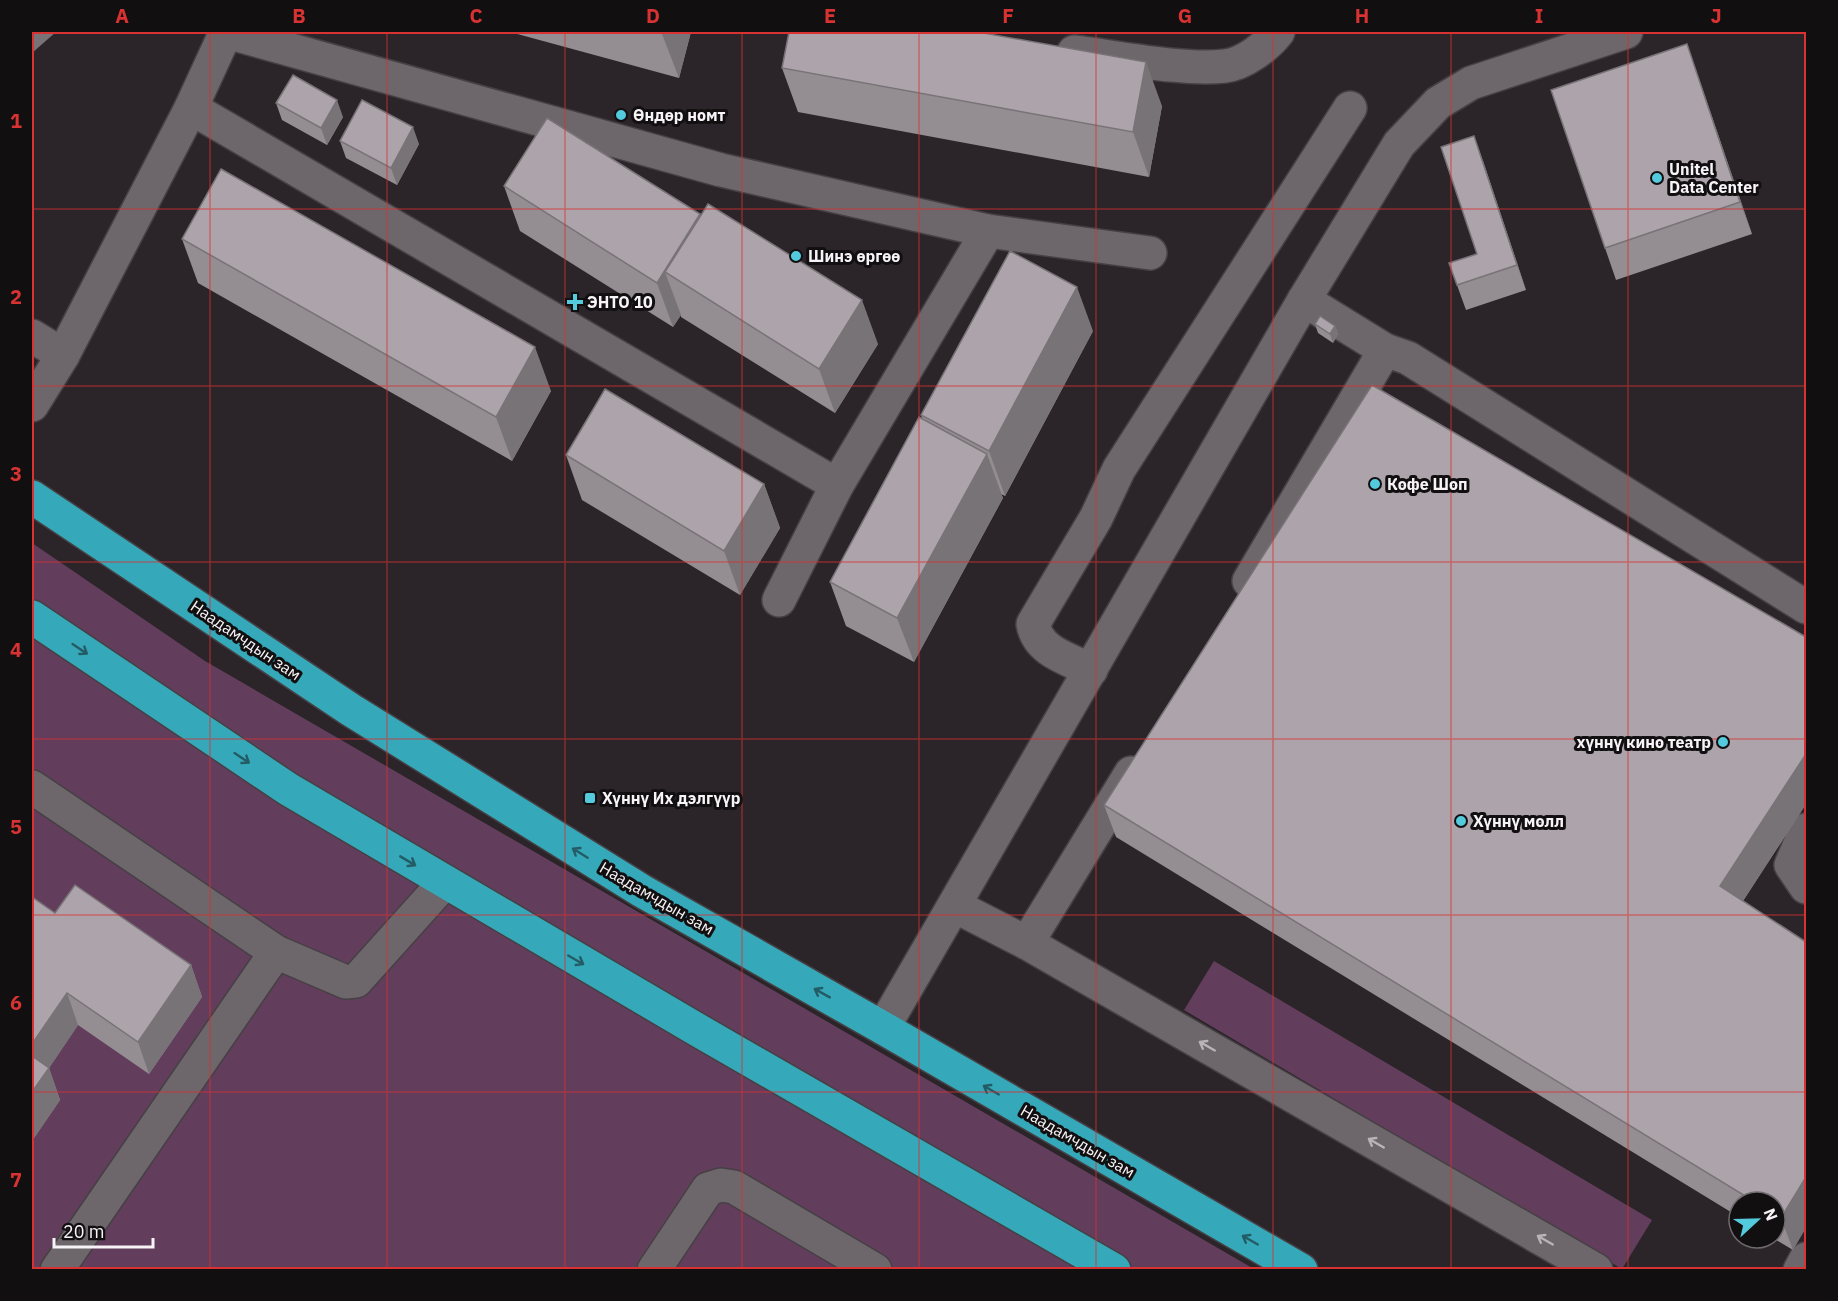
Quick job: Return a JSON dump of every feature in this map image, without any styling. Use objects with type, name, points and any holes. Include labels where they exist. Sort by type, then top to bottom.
[{"type":"highway","name":"Наадамчдын зам","points":[[32,497],[351,710],[642,891],[1301,1269]]},
{"type":"highway","points":[[32,617],[288,789],[444,883],[1114,1269]]},
{"type":"street","points":[[32,405],[63,355],[191,108],[227,32],[721,170],[988,231],[1150,253]]},
{"type":"street","points":[[1042,48],[1196,66],[1227,66],[1252,55],[1278,32]]},
{"type":"street","points":[[883,1028],[1304,300],[1382,168],[1411,129],[1438,103],[1471,83],[1626,32]]},
{"type":"street","points":[[191,108],[837,484]]},
{"type":"street","points":[[1091,670],[1042,645],[1035,636],[1034,624],[1096,518],[1119,469],[1350,108]]},
{"type":"street","points":[[779,600],[837,484],[988,231]]},
{"type":"street","points":[[1304,300],[1385,350],[1408,358],[1806,607]]},
{"type":"street","points":[[32,336],[63,355]]},
{"type":"street","points":[[1234,607],[1385,350]]},
{"type":"street","points":[[1027,943],[1148,746]]},
{"type":"street","points":[[32,787],[276,952],[346,982],[356,981],[444,883]]},
{"type":"street","points":[[1806,830],[1791,865],[1806,887]]},
{"type":"street","points":[[955,906],[1027,943],[1596,1269]]},
{"type":"street","points":[[57,1269],[276,952]]},
{"type":"street","points":[[654,1269],[708,1189],[721,1185],[734,1187],[875,1269]]},
{"type":"street","points":[[1800,1269],[1806,1259]]},
{"type":"shaded area","points":[[32,543],[205,661],[1254,1269],[32,1269]]},
{"type":"shaded area","points":[[1214,961],[1652,1220],[1622,1269],[1184,1010]]},
{"type":"building","points":[[789,32],[978,32],[1146,62],[1133,132],[782,68]]},
{"type":"building","name":"Unitel Data Center","points":[[1687,44],[1740,202],[1605,248],[1551,90]]},
{"type":"building","points":[[293,75],[337,100],[321,128],[276,103]]},
{"type":"building","points":[[362,100],[413,127],[391,168],[340,141]]},
{"type":"building","points":[[547,118],[700,214],[657,283],[504,186]]},
{"type":"building","points":[[1474,136],[1517,265],[1457,285],[1449,263],[1477,254],[1441,147]]},
{"type":"building","points":[[221,169],[535,347],[496,417],[182,239]]},
{"type":"building","points":[[708,204],[862,300],[819,369],[665,272]]},
{"type":"building","points":[[1010,251],[1077,287],[989,451],[921,415]]},
{"type":"building","points":[[1320,316],[1335,326],[1330,334],[1315,324]]},
{"type":"building","name":"Хүннү молл","points":[[1372,385],[1806,637],[1806,754],[1720,886],[1806,942],[1806,1177],[1787,1208],[1787,1190],[1735,1190],[1104,805]]},
{"type":"building","points":[[605,389],[764,484],[724,551],[566,455]]},
{"type":"building","points":[[919,417],[987,454],[897,618],[830,582]]},
{"type":"building","points":[[75,885],[191,965],[138,1042],[67,993],[32,1044],[32,897],[55,913]]},
{"type":"building","points":[[32,1056],[49,1068],[32,1092]]},
{"type":"place","name":"Өндөр номт","points":[[621,115]]},
{"type":"place","name":"Unitel Data Center","points":[[1657,178]]},
{"type":"place","name":"Шинэ өргөө","points":[[796,256]]},
{"type":"place","name":"ЭНТО 10","points":[[575,302]]},
{"type":"place","name":"Кофе Шоп","points":[[1375,484]]},
{"type":"place","name":"хүннү кино театр","points":[[1723,742]]},
{"type":"place","name":"Хүннү Их дэлгүүр","points":[[590,798]]},
{"type":"place","name":"Хүннү молл","points":[[1461,821]]}]
